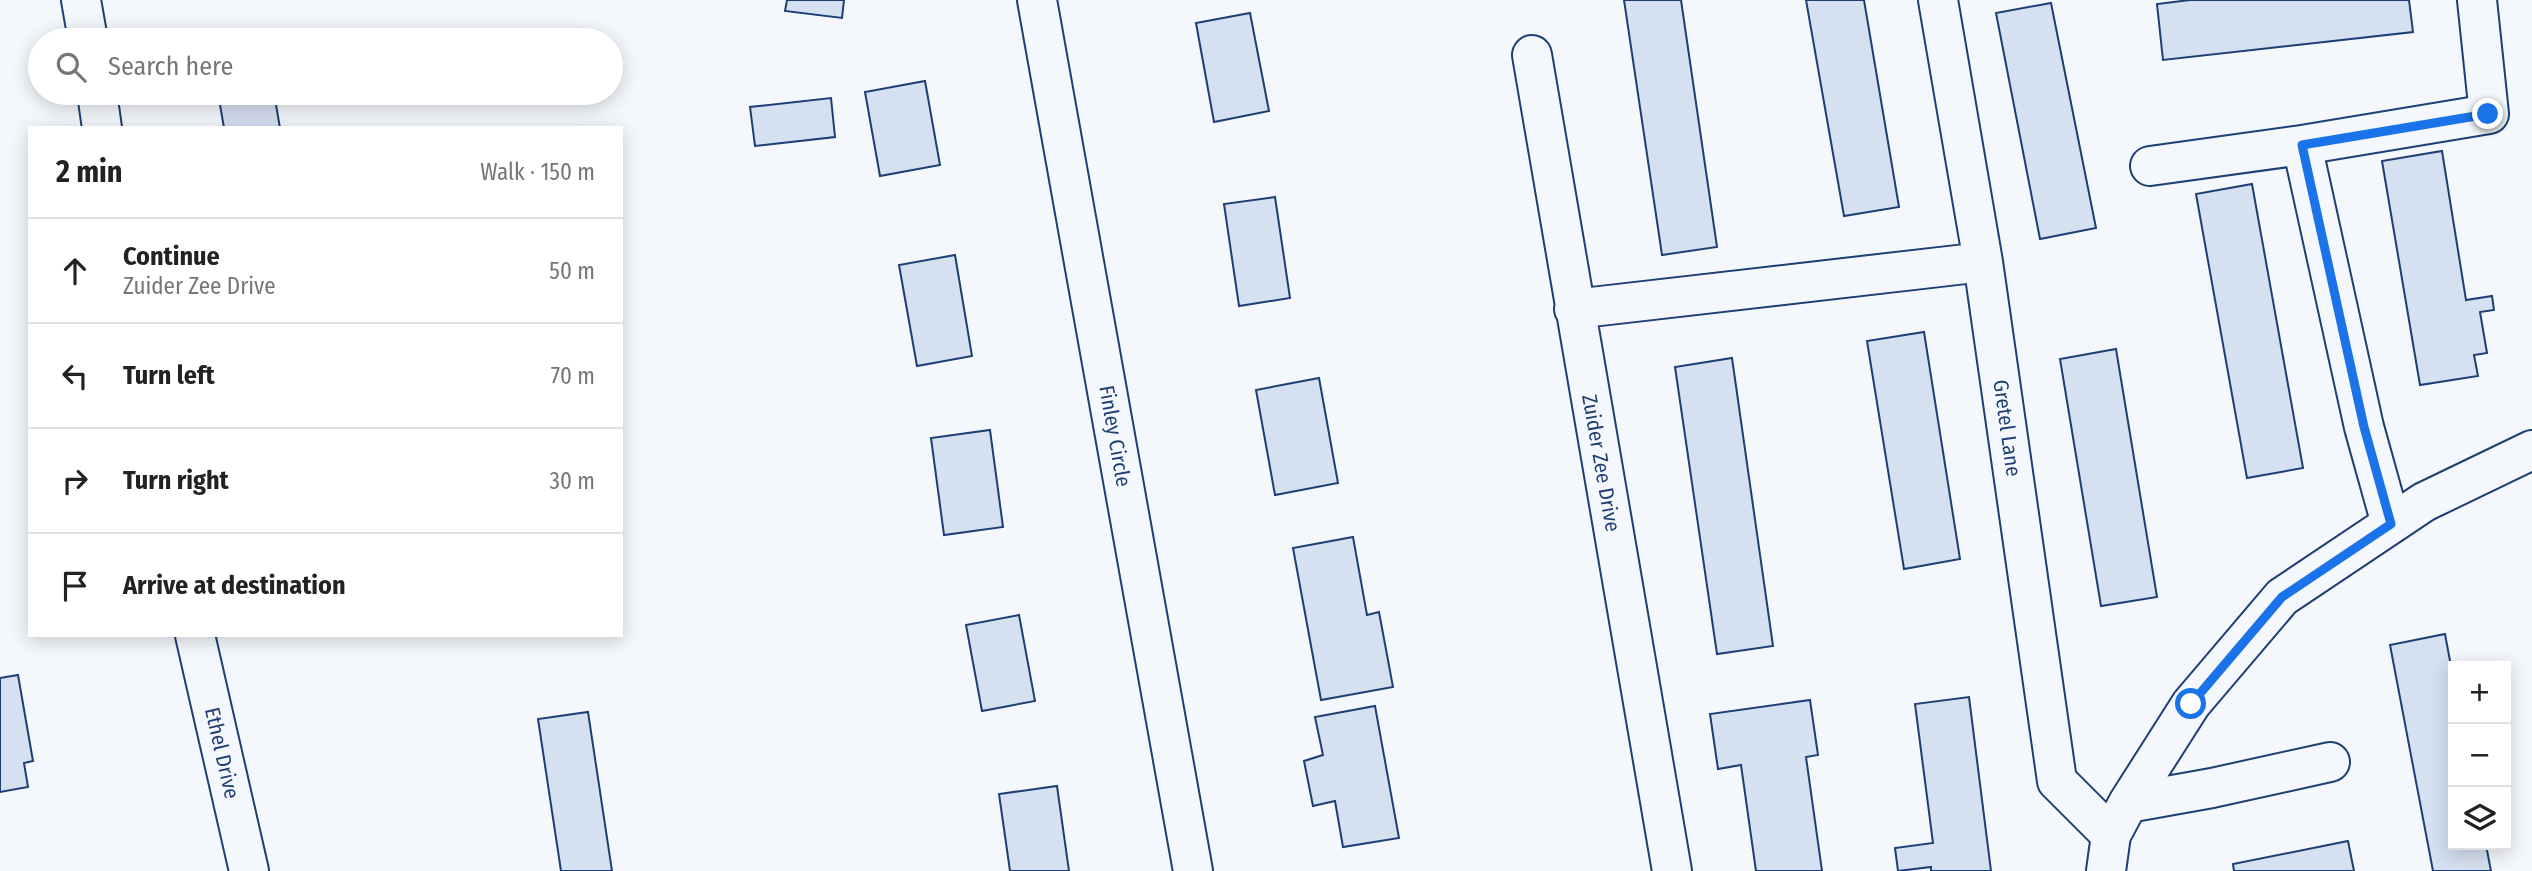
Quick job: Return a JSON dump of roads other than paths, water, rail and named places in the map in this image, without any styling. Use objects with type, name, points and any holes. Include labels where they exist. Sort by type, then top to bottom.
[{"type":"street","points":[[81,0],[86,28]]},
{"type":"street","name":"Finley Circle","points":[[1037,0],[1193,871]]},
{"type":"street","name":"Gretel Lane","points":[[1938,0],[1983,262],[2057,781],[2115,836]]},
{"type":"street","points":[[2150,166],[2302,145],[2488,114],[2477,0]]},
{"type":"street","name":"Zuider Zee Drive","points":[[1532,55],[1672,871]]},
{"type":"street","points":[[99,105],[102,126]]},
{"type":"street","points":[[2302,145],[2364,427],[2391,524]]},
{"type":"street","points":[[1574,309],[1983,262]]},
{"type":"street","points":[[2115,836],[2191,704],[2282,597],[2424,502],[2532,450]]},
{"type":"street","name":"Ethel Drive","points":[[195,637],[249,871]]},
{"type":"street","points":[[2115,836],[2212,788],[2330,762]]}]
